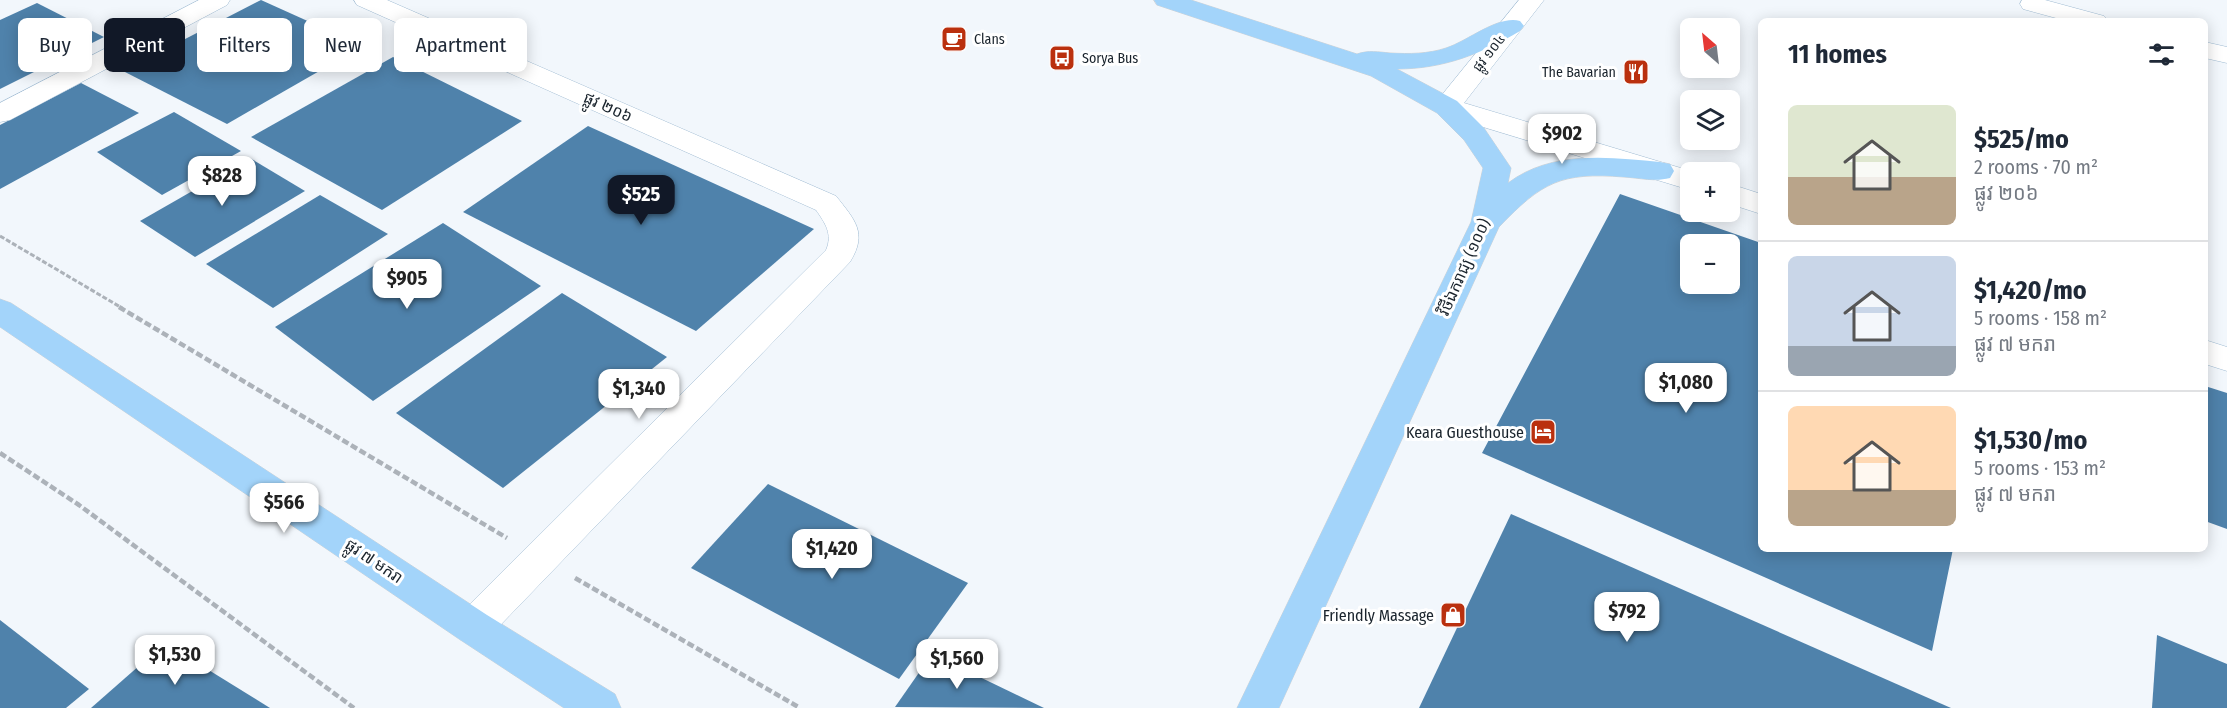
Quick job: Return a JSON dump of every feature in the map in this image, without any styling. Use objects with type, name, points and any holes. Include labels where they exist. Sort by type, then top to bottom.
[{"type":"main road","name":"វិថីឯករាជ្យ (១០០)","points":[[1166,0],[1380,70],[1447,107],[1474,134],[1497,168],[1486,222],[1258,708]]},
{"type":"main road","points":[[1338,56],[1400,62],[1438,60],[1473,48],[1510,26]]},
{"type":"main road","points":[[1486,222],[1524,185],[1558,171],[1596,165],[1660,171]]},
{"type":"main road","name":"ផ្លូវ ៧ មករា","points":[[0,311],[473,627],[600,708]]},
{"type":"street","points":[[0,114],[218,0]]},
{"type":"street","name":"ផ្លូវ ២០៦","points":[[366,0],[826,203],[841,223],[845,241],[839,255],[541,558]]},
{"type":"street","name":"ផ្លូវ ១០៤","points":[[1447,107],[1532,0]]},
{"type":"street","points":[[2030,8],[2080,18]]},
{"type":"street","points":[[2208,51],[2227,55]]},
{"type":"street","points":[[1447,107],[1680,178]]},
{"type":"street","points":[[1740,197],[1758,203]]},
{"type":"street","points":[[2208,353],[2227,359]]},
{"type":"street","points":[[473,627],[541,558]]},
{"type":"path","points":[[0,236],[541,558],[800,708]]},
{"type":"path","points":[[0,453],[79,505],[354,708]]},
{"type":"building","points":[[261,0],[304,19],[304,72],[318,72],[227,124],[125,72],[185,72],[185,39],[197,33],[197,72],[292,72],[292,18],[226,18]]},
{"type":"building","points":[[37,3],[67,18],[18,18],[18,72],[34,72],[0,89],[0,20]]},
{"type":"building","points":[[92,31],[104,37],[92,43]]},
{"type":"building","points":[[393,57],[394,72],[423,72],[522,121],[382,210],[251,137],[366,72],[382,72],[382,63]]},
{"type":"building","points":[[81,83],[139,113],[0,189],[0,125]]},
{"type":"building","points":[[174,112],[241,151],[162,195],[97,152]]},
{"type":"building","points":[[588,126],[814,229],[696,331],[463,212]]},
{"type":"building","points":[[250,158],[305,191],[195,257],[140,221]]},
{"type":"building","points":[[1620,194],[1680,215],[1680,222],[1701,222],[1735,234],[1680,234],[1680,294],[1740,294],[1740,236],[1758,242],[1758,552],[1952,552],[1932,651],[1482,453]]},
{"type":"building","points":[[320,195],[388,234],[273,308],[206,264]]},
{"type":"building","points":[[443,223],[541,286],[373,401],[275,327]]},
{"type":"building","points":[[562,293],[667,357],[503,488],[396,413]]},
{"type":"building","points":[[2208,387],[2227,393],[2227,529],[2208,522]]},
{"type":"building","points":[[768,484],[968,583],[899,679],[691,568]]},
{"type":"building","points":[[1511,514],[1951,708],[1419,708]]},
{"type":"building","points":[[0,620],[89,689],[66,708],[0,708]]},
{"type":"building","points":[[2157,635],[2227,664],[2227,708],[2152,708]]},
{"type":"building","points":[[165,643],[270,708],[91,708]]},
{"type":"building","points":[[932,654],[1044,708],[895,707]]},
{"type":"place","name":"Clans","points":[[954,39]]},
{"type":"place","name":"Sorya Bus","points":[[1062,58]]},
{"type":"place","name":"The Bavarian","points":[[1636,72]]},
{"type":"place","name":"Keara Guesthouse","points":[[1543,432]]},
{"type":"place","name":"Friendly Massage","points":[[1453,615]]}]
